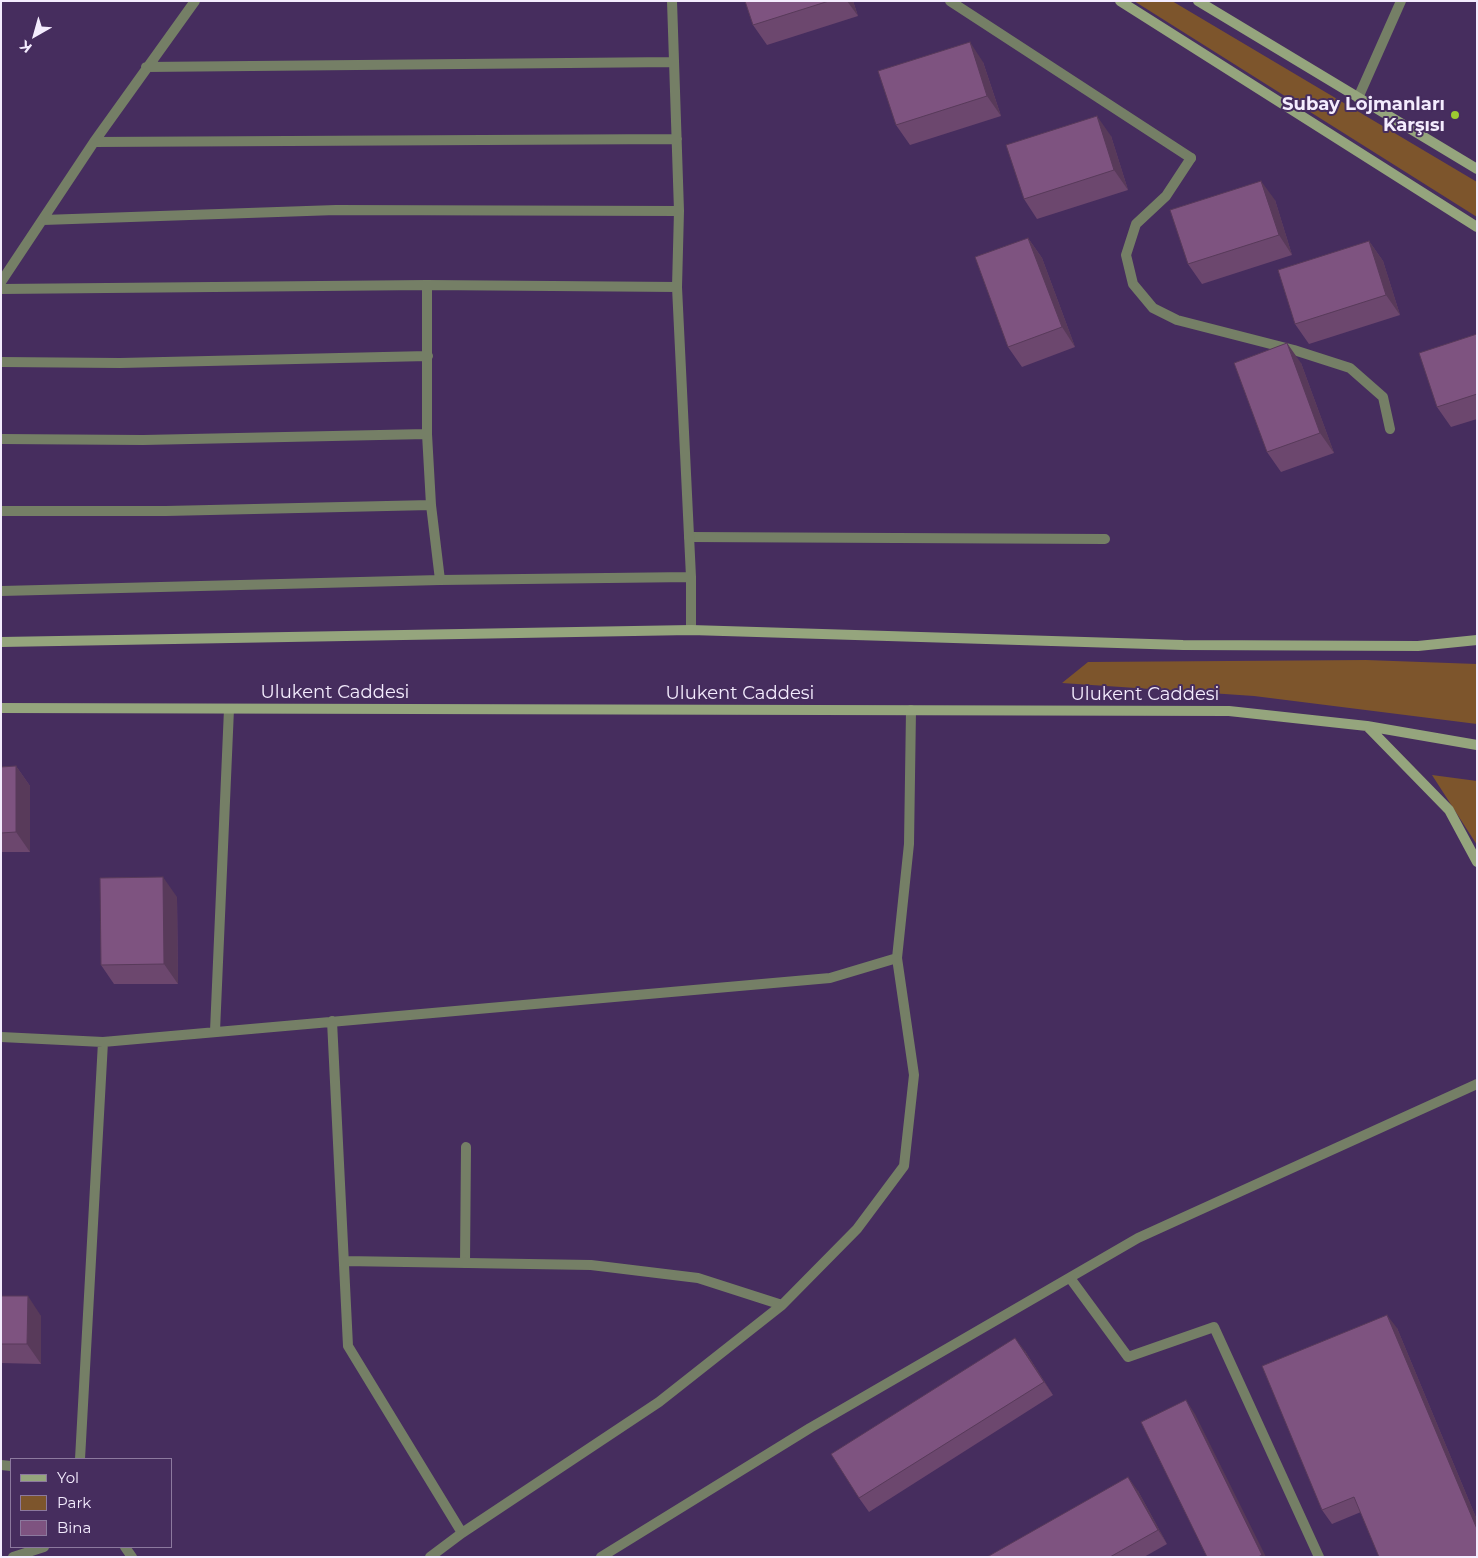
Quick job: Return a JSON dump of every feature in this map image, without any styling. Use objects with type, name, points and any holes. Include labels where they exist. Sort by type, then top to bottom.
[{"type":"street","points":[[1,282],[94,142],[195,1]]},
{"type":"street","points":[[672,1],[679,211],[677,287],[691,577],[691,630]]},
{"type":"street","points":[[950,1],[1191,158],[1166,196],[1136,224],[1126,255],[1133,284],[1153,308],[1177,320],[1294,350],[1350,368],[1383,397],[1390,429]]},
{"type":"street","points":[[1120,1],[1477,227]]},
{"type":"street","points":[[1358,98],[1401,1]]},
{"type":"street","points":[[1204,3],[1477,169]]},
{"type":"street","points":[[146,67],[674,62]]},
{"type":"street","points":[[94,142],[677,139]]},
{"type":"street","points":[[43,220],[336,210],[679,211]]},
{"type":"street","points":[[1,289],[427,285],[677,287]]},
{"type":"street","points":[[427,285],[427,434],[431,505],[440,580]]},
{"type":"street","points":[[1,362],[120,363],[428,356]]},
{"type":"street","points":[[1,438],[144,440],[427,434]]},
{"type":"street","points":[[1,511],[431,505]]},
{"type":"street","points":[[689,537],[1105,539]]},
{"type":"street","points":[[1,591],[440,580],[691,577]]},
{"type":"street","points":[[1,642],[691,630],[1183,645],[1418,646],[1477,640]]},
{"type":"street","name":"Ulukent Caddesi","points":[[1,708],[1229,711],[1367,726],[1477,745]]},
{"type":"street","points":[[215,1031],[229,709]]},
{"type":"street","points":[[430,1557],[462,1533],[659,1402],[782,1304],[857,1229],[904,1166],[914,1075],[897,958],[909,844],[911,710]]},
{"type":"street","points":[[1367,726],[1449,810],[1477,862]]},
{"type":"street","points":[[1,1036],[103,1042],[830,978],[897,958]]},
{"type":"street","points":[[332,1021],[348,1346],[462,1533]]},
{"type":"street","points":[[80,1458],[103,1042]]},
{"type":"street","points":[[601,1557],[810,1428],[1138,1238],[1477,1084]]},
{"type":"street","points":[[465,1263],[466,1147]]},
{"type":"street","points":[[344,1261],[592,1265],[698,1278],[782,1304]]},
{"type":"street","points":[[1070,1278],[1128,1357],[1214,1327],[1319,1557]]},
{"type":"street","points":[[13,1557],[41,1548]]},
{"type":"green space","points":[[1134,1],[1172,1],[1477,182],[1477,217]]},
{"type":"green space","points":[[1366,660],[1477,664],[1477,724],[1254,696],[1062,683],[1088,662]]},
{"type":"green space","points":[[1432,775],[1477,781],[1477,845]]},
{"type":"building","points":[[745,1],[829,1],[753,25]]},
{"type":"building","points":[[970,42],[987,96],[896,125],[878,71]]},
{"type":"building","points":[[1097,116],[1114,170],[1024,199],[1006,145]]},
{"type":"building","points":[[1261,181],[1279,235],[1188,264],[1170,210]]},
{"type":"building","points":[[1028,238],[1062,327],[1008,347],[975,257]]},
{"type":"building","points":[[1369,241],[1386,295],[1295,324],[1278,270]]},
{"type":"building","points":[[1477,334],[1477,394],[1437,407],[1419,353]]},
{"type":"building","points":[[1287,343],[1320,433],[1267,452],[1234,363]]},
{"type":"building","points":[[16,766],[16,832],[1,833],[1,767]]},
{"type":"building","points":[[163,877],[164,964],[101,965],[100,878]]},
{"type":"building","points":[[1,1296],[28,1296],[27,1344],[1,1344]]},
{"type":"building","points":[[1387,1315],[1477,1529],[1477,1557],[1379,1557],[1354,1497],[1322,1510],[1262,1366]]},
{"type":"building","points":[[1015,1338],[1044,1382],[859,1498],[831,1454]]},
{"type":"building","points":[[1186,1400],[1262,1555],[1258,1557],[1207,1557],[1141,1422]]},
{"type":"building","points":[[1128,1477],[1158,1530],[1110,1557],[987,1557]]},
{"type":"place","name":"Subay Lojmanları Karşısı","points":[[1455,115]]}]
